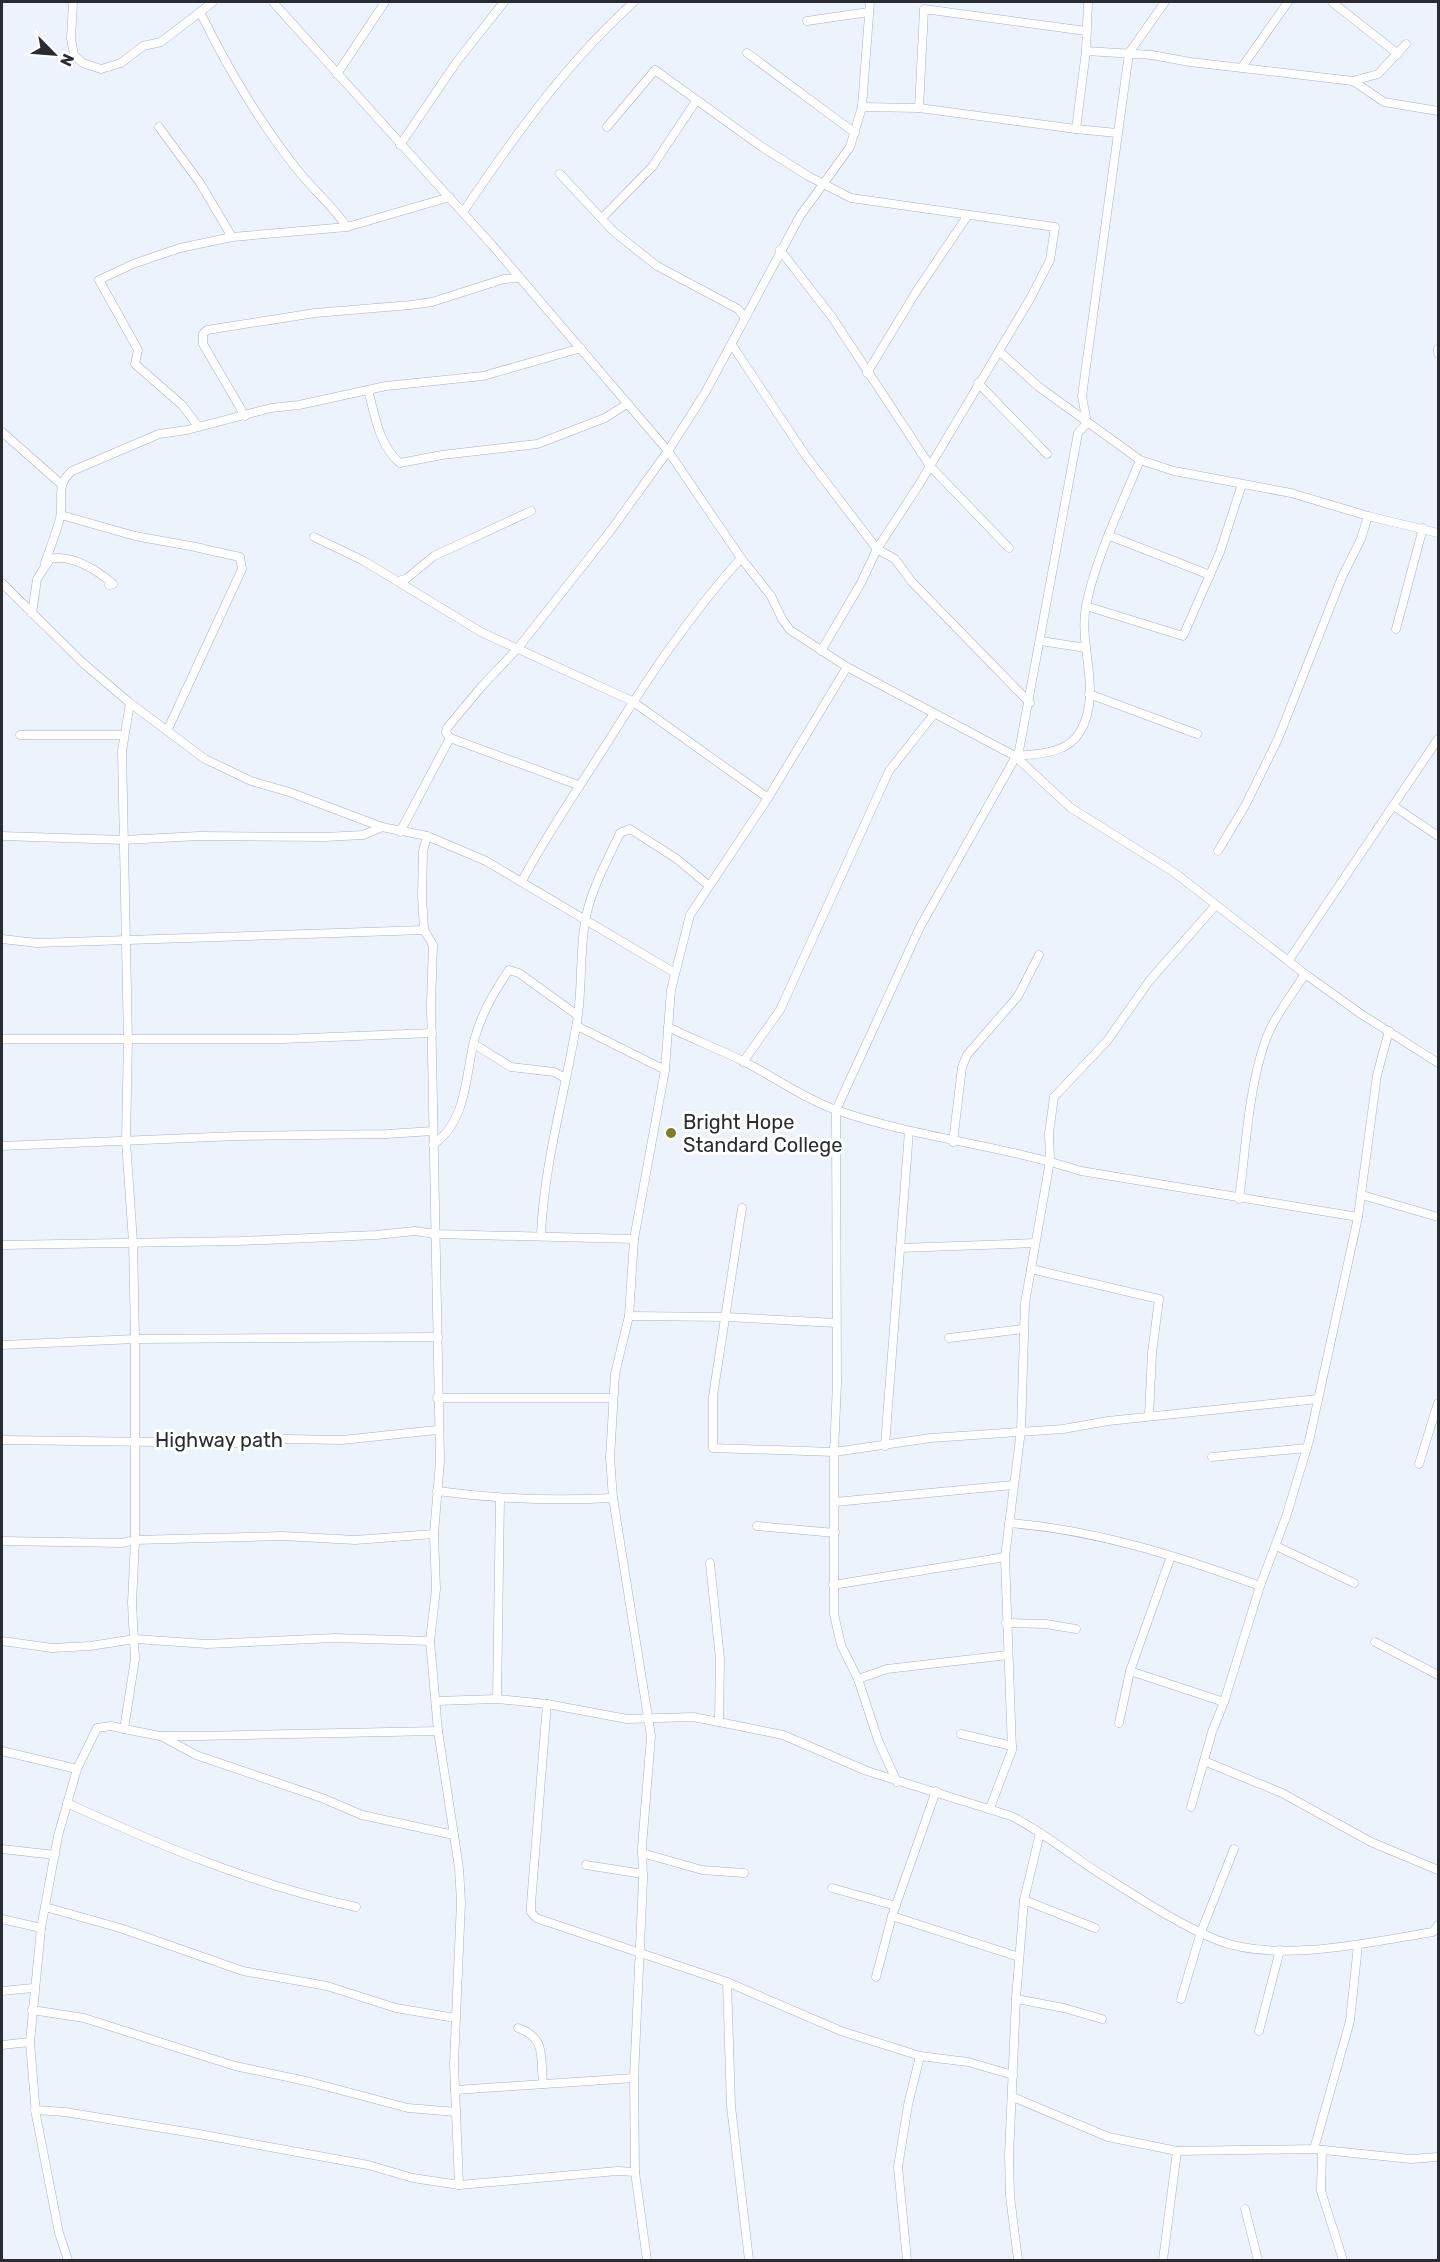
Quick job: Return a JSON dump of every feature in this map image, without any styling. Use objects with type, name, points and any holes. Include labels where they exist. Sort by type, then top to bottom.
[{"type":"street","points":[[73,2],[71,39],[74,55],[83,63],[100,69],[121,63],[144,46],[161,42],[213,2]]},
{"type":"street","points":[[273,2],[400,145],[450,197],[668,450],[741,558],[771,596],[786,625],[847,667],[1015,756],[1071,808],[1175,873],[1305,974],[1438,1063]]},
{"type":"street","points":[[336,74],[385,2]]},
{"type":"street","points":[[400,145],[458,60],[504,2]]},
{"type":"street","points":[[462,212],[524,123],[601,32],[634,2]]},
{"type":"street","points":[[578,785],[450,738],[446,732],[450,723],[518,648],[611,530],[668,450],[732,345],[780,250],[800,216],[850,147],[862,107],[870,2]]},
{"type":"street","points":[[1076,129],[1086,51],[1088,2]]},
{"type":"street","points":[[1087,423],[1082,396],[1105,217],[1114,178],[1117,133],[1129,53],[1165,2]]},
{"type":"street","points":[[1242,67],[1288,2]]},
{"type":"street","points":[[1332,2],[1398,54]]},
{"type":"street","points":[[919,108],[924,9],[1086,31]]},
{"type":"street","points":[[200,12],[253,108],[297,169],[347,227]]},
{"type":"street","points":[[807,21],[869,12]]},
{"type":"street","points":[[1086,51],[1129,53],[1353,81],[1378,74],[1407,44]]},
{"type":"street","points":[[747,53],[855,133]]},
{"type":"street","points":[[607,127],[655,70],[762,147],[851,198],[1055,227],[1050,260],[1000,352],[978,383],[930,466],[877,549],[861,583],[821,651]]},
{"type":"street","points":[[1353,81],[1384,102],[1438,111]]},
{"type":"street","points":[[602,218],[652,166],[696,101]]},
{"type":"street","points":[[862,107],[919,108],[1117,133]]},
{"type":"street","points":[[159,128],[200,183],[232,237]]},
{"type":"street","points":[[560,174],[613,231],[657,266],[738,309],[745,318]]},
{"type":"street","points":[[198,426],[182,405],[135,364],[138,350],[99,280],[133,264],[180,248],[232,237],[347,227],[450,197]]},
{"type":"street","points":[[867,374],[916,292],[968,215]]},
{"type":"street","points":[[780,250],[832,317],[867,374],[930,466],[1009,548]]},
{"type":"street","points":[[245,416],[203,344],[203,334],[207,330],[315,313],[421,304],[504,279],[520,278]]},
{"type":"street","points":[[738,309],[750,308]]},
{"type":"street","points":[[732,345],[806,456],[877,549],[895,560],[912,582],[1030,703]]},
{"type":"street","points":[[32,614],[38,579],[61,514],[61,484],[72,471],[159,434],[245,416],[271,408],[299,405],[368,390],[483,376],[581,348]]},
{"type":"street","points":[[1000,352],[1039,387],[1140,460],[1174,471],[1291,493],[1368,516],[1438,533]]},
{"type":"street","points":[[978,383],[1047,454]]},
{"type":"street","points":[[368,390],[379,429],[390,456],[400,463],[442,455],[537,444],[605,418],[627,404]]},
{"type":"street","points":[[897,1782],[878,1740],[858,1679],[835,1629],[833,1585],[836,1110],[920,927],[1022,743],[1078,433],[1087,423]]},
{"type":"street","points":[[2,432],[61,484]]},
{"type":"street","points":[[1015,756],[1045,753],[1071,743],[1080,731],[1087,715],[1089,694],[1083,630],[1086,606],[1140,460]]},
{"type":"street","points":[[1086,606],[1183,636],[1210,575],[1242,484]]},
{"type":"street","points":[[403,582],[434,556],[531,511]]},
{"type":"street","points":[[61,514],[135,536],[240,557],[242,569],[167,731]]},
{"type":"street","points":[[1218,851],[1246,804],[1278,739],[1342,577],[1361,539],[1368,516]]},
{"type":"street","points":[[1395,629],[1423,528]]},
{"type":"street","points":[[1110,536],[1210,575]]},
{"type":"street","points":[[314,537],[403,582],[481,632],[632,701],[768,798]]},
{"type":"street","points":[[45,563],[54,558],[94,568],[113,584],[110,585]]},
{"type":"street","points":[[522,881],[578,785],[632,701],[706,596],[741,558]]},
{"type":"street","points":[[2,582],[32,614],[130,704],[205,759],[251,781],[289,792],[382,827],[427,836],[486,861],[675,974]]},
{"type":"street","points":[[1041,641],[1086,648]]},
{"type":"street","points":[[647,2260],[636,2172],[634,2078],[642,1853],[651,1737],[646,1717],[610,1458],[615,1374],[629,1316],[634,1239],[665,1070],[675,974],[690,915],[768,798],[847,667]]},
{"type":"street","points":[[1089,694],[1197,734]]},
{"type":"street","points":[[124,1729],[135,1659],[132,1603],[135,1540],[135,1339],[133,1242],[126,1141],[128,1040],[122,751],[130,704]]},
{"type":"street","points":[[743,1062],[780,1010],[889,771],[934,714]]},
{"type":"street","points":[[20,735],[124,735]]},
{"type":"street","points":[[400,832],[450,738]]},
{"type":"street","points":[[1289,960],[1335,889],[1395,807],[1438,739]]},
{"type":"street","points":[[1395,807],[1438,836]]},
{"type":"street","points":[[2,836],[124,840],[199,836],[326,837],[363,835],[382,827]]},
{"type":"street","points":[[541,1235],[544,1194],[568,1059],[577,1026],[585,921],[598,880],[620,833],[630,829],[677,859],[708,885]]},
{"type":"street","points":[[427,836],[422,873],[424,930],[433,945],[433,1145],[438,1337],[436,1398],[440,1461],[434,1533],[436,1589],[430,1641],[438,1731],[454,1835],[461,1902],[455,2018],[459,2184]]},
{"type":"street","points":[[990,1808],[1009,1764],[1012,1746],[1005,1557],[1021,1430],[1023,1329],[1050,1161],[1049,1133],[1054,1097],[1107,1041],[1150,980],[1215,906]]},
{"type":"street","points":[[2,939],[37,943],[424,930]]},
{"type":"street","points":[[952,1142],[962,1067],[967,1055],[1018,996],[1039,955]]},
{"type":"street","points":[[433,1145],[452,1129],[463,1095],[474,1044],[483,1020],[509,970],[519,972],[577,1016]]},
{"type":"street","points":[[1239,1199],[1250,1119],[1265,1041],[1272,1025],[1305,974]]},
{"type":"street","points":[[577,1026],[665,1070]]},
{"type":"street","points":[[668,1027],[743,1062],[810,1099],[836,1110],[909,1131],[952,1142],[1050,1161],[1081,1171],[1358,1217]]},
{"type":"street","points":[[1191,1808],[1260,1586],[1276,1546],[1307,1448],[1358,1217],[1377,1075],[1389,1031]]},
{"type":"street","points":[[2,1039],[282,1039],[432,1033]]},
{"type":"street","points":[[474,1044],[511,1066],[554,1072],[565,1078]]},
{"type":"street","points":[[554,1072],[568,1059]]},
{"type":"street","points":[[2,1146],[433,1131]]},
{"type":"street","points":[[885,1446],[909,1131]]},
{"type":"street","points":[[1362,1195],[1438,1217]]},
{"type":"street","points":[[742,1208],[727,1317],[713,1395],[713,1448],[834,1452],[931,1438],[1021,1430],[1063,1430],[1149,1416],[1318,1399]]},
{"type":"street","points":[[2,1245],[240,1241],[415,1231],[435,1234],[634,1239]]},
{"type":"street","points":[[900,1248],[1035,1243]]},
{"type":"street","points":[[1031,1269],[1159,1299],[1152,1353],[1149,1416]]},
{"type":"street","points":[[629,1316],[727,1317],[836,1323]]},
{"type":"street","points":[[949,1338],[1023,1329]]},
{"type":"street","points":[[2,1345],[135,1339],[438,1337]]},
{"type":"street","points":[[436,1398],[613,1398]]},
{"type":"street","points":[[1419,1464],[1438,1403]]},
{"type":"street","name":"Highway path","points":[[2,1440],[234,1443],[285,1439],[342,1440],[437,1430]]},
{"type":"street","points":[[1212,1457],[1307,1448]]},
{"type":"street","points":[[835,1502],[1013,1485]]},
{"type":"street","points":[[437,1491],[500,1498],[614,1498]]},
{"type":"street","points":[[497,1699],[500,1498]]},
{"type":"street","points":[[1009,1523],[1079,1531],[1171,1556],[1260,1586]]},
{"type":"street","points":[[757,1526],[835,1533]]},
{"type":"street","points":[[2,1541],[72,1543],[283,1536],[355,1540],[434,1533]]},
{"type":"street","points":[[1276,1546],[1354,1583]]},
{"type":"street","points":[[1119,1723],[1130,1671],[1171,1556]]},
{"type":"street","points":[[833,1585],[1005,1557]]},
{"type":"street","points":[[710,1563],[720,1659],[719,1722]]},
{"type":"street","points":[[1006,1623],[1046,1624],[1076,1629]]},
{"type":"street","points":[[2,1641],[51,1648],[90,1646],[135,1639],[207,1644],[335,1638],[430,1641]]},
{"type":"street","points":[[1375,1642],[1438,1676]]},
{"type":"street","points":[[858,1679],[887,1669],[1008,1655]]},
{"type":"street","points":[[1130,1671],[1224,1702]]},
{"type":"street","points":[[436,1701],[497,1699],[546,1704],[600,1716],[627,1719],[693,1718],[783,1735],[897,1782],[936,1791],[990,1808],[1040,1833],[1109,1880],[1201,1932],[1219,1940],[1250,1948],[1280,1950],[1358,1945],[1437,1931]]},
{"type":"street","points":[[546,1704],[531,1912],[544,1922],[727,1982],[841,2031],[920,2056],[968,2062],[1013,2075]]},
{"type":"street","points":[[68,2260],[59,2233],[35,2110],[30,2042],[40,1928],[77,1769],[97,1728],[111,1726],[160,1736],[411,1734],[438,1731]]},
{"type":"street","points":[[960,1734],[1012,1746]]},
{"type":"street","points":[[160,1736],[196,1755],[322,1798],[362,1815],[454,1835]]},
{"type":"street","points":[[2,1751],[77,1769]]},
{"type":"street","points":[[1204,1761],[1282,1793],[1371,1842],[1438,1870]]},
{"type":"street","points":[[876,1977],[892,1916],[936,1791]]},
{"type":"street","points":[[68,1803],[175,1852],[300,1895],[356,1907]]},
{"type":"street","points":[[1018,2260],[1010,2196],[1016,2000],[1024,1900],[1040,1833]]},
{"type":"street","points":[[2,1849],[56,1855]]},
{"type":"street","points":[[1181,1999],[1201,1932],[1234,1849]]},
{"type":"street","points":[[642,1853],[702,1870],[744,1873]]},
{"type":"street","points":[[586,1865],[643,1874]]},
{"type":"street","points":[[832,1888],[896,1906]]},
{"type":"street","points":[[1024,1900],[1095,1928]]},
{"type":"street","points":[[45,1907],[120,1928],[243,1971],[327,1986],[396,2008],[455,2018]]},
{"type":"street","points":[[892,1916],[1019,1957]]},
{"type":"street","points":[[2,1919],[40,1928]]},
{"type":"street","points":[[1343,2260],[1322,2191],[1318,2149],[1350,2020],[1358,1945]]},
{"type":"street","points":[[1259,2031],[1280,1950]]},
{"type":"street","points":[[727,1982],[731,2106],[749,2260]]},
{"type":"street","points":[[2,1991],[33,1988]]},
{"type":"street","points":[[1016,2000],[1064,2008],[1102,2019]]},
{"type":"street","points":[[32,2010],[84,2018],[235,2066],[306,2081],[408,2108],[456,2112]]},
{"type":"street","points":[[518,2028],[532,2033],[539,2042],[543,2085]]},
{"type":"street","points":[[2,2045],[30,2042]]},
{"type":"street","points":[[907,2260],[907,2235],[898,2168],[908,2105],[920,2056]]},
{"type":"street","points":[[455,2090],[634,2078]]},
{"type":"street","points":[[1012,2097],[1108,2137],[1176,2151],[1318,2149],[1412,2159],[1438,2157]]},
{"type":"street","points":[[35,2110],[65,2112],[199,2134],[368,2165],[413,2178],[459,2184],[617,2171],[636,2172]]},
{"type":"street","points":[[1163,2260],[1176,2151]]},
{"type":"street","points":[[1245,2209],[1258,2260]]},
{"type":"place","name":"Bright Hope Standard College","points":[[671,1133]]}]
